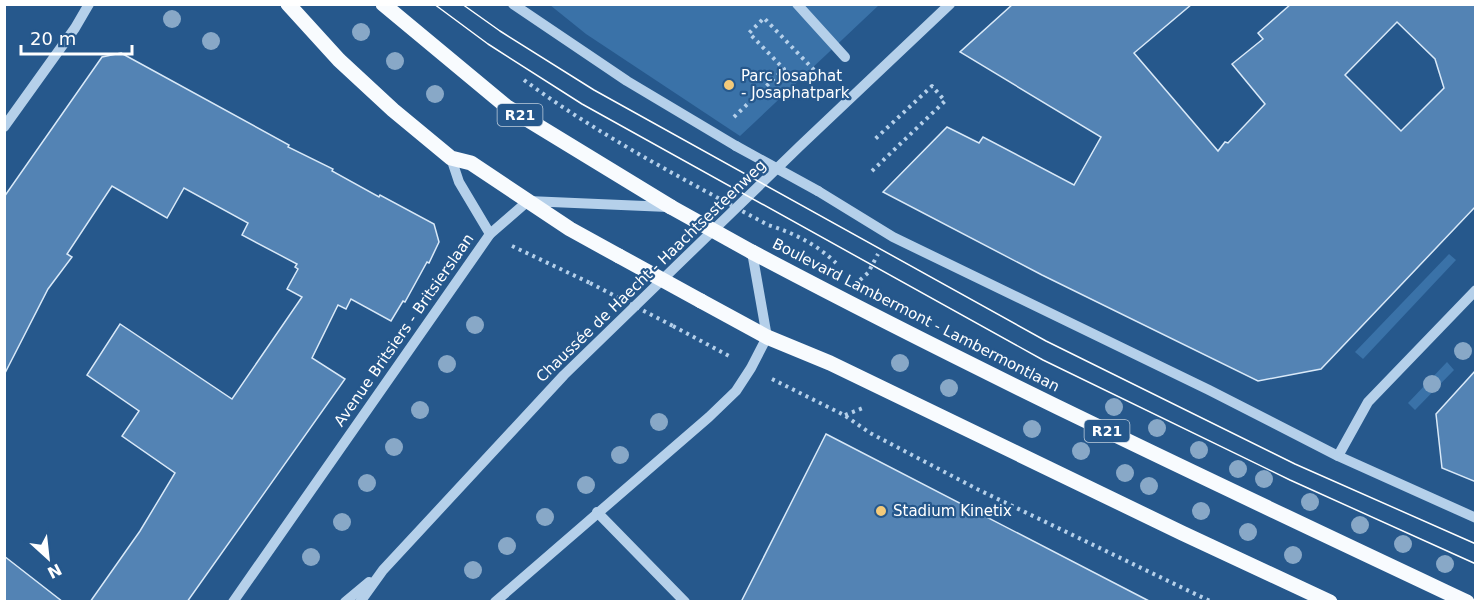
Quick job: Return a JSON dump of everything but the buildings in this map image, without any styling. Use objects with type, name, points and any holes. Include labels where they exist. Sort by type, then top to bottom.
[{"type":"main road","points":[[288,4],[393,110],[452,158],[471,163],[570,229],[767,337],[830,363],[1182,534],[1330,602]]},
{"type":"main road","name":"Boulevard Lambermont - Lambermontlaan","points":[[383,4],[507,107],[671,207],[752,252],[844,301],[1166,460],[1467,602]]},
{"type":"street","points":[[4,127],[75,28],[89,4]]},
{"type":"street","points":[[513,4],[627,81],[893,237],[1209,390],[1338,456],[1476,518]]},
{"type":"street","points":[[797,4],[845,57]]},
{"type":"street","name":"Chaussée de Haecht - Haachtsesteenweg","points":[[345,602],[383,570],[564,375],[950,4]]},
{"type":"street","points":[[452,158],[459,182],[490,234]]},
{"type":"street","points":[[528,201],[671,207]]},
{"type":"street","name":"Avenue Britsiers - Britsierslaan","points":[[233,602],[490,234],[528,201]]},
{"type":"street","points":[[495,602],[570,539],[597,512],[709,417],[736,391],[767,337],[752,252]]},
{"type":"street","points":[[1338,456],[1368,402],[1476,290]]},
{"type":"street","points":[[597,512],[685,602]]},
{"type":"street","name":"Chaussée de Haecht - Haachtsesteenweg","points":[[360,602],[383,570]]},
{"type":"path","points":[[732,119],[784,69],[749,33],[764,18],[814,70]]},
{"type":"path","points":[[524,80],[559,106],[641,155],[768,225],[788,231],[821,249],[836,263]]},
{"type":"path","points":[[872,171],[945,101],[932,86],[873,141]]},
{"type":"path","points":[[490,234],[553,267],[590,283],[844,415],[870,433],[977,489],[1212,602]]},
{"type":"shaded area","name":"Parc Josaphat - Josaphatpark","points":[[550,5],[879,5],[740,136],[586,34]]},
{"type":"shaded area","points":[[1449,254],[1456,260],[1363,359],[1355,352]]},
{"type":"shaded area","points":[[1447,362],[1454,370],[1415,410],[1408,403]]},
{"type":"tram line","points":[[434,4],[488,44],[582,104],[1043,360],[1290,480],[1476,564]]},
{"type":"tram line","points":[[462,4],[500,31],[594,90],[1046,341],[1295,464],[1476,544]]},
{"type":"place","name":"Parc Josaphat - Josaphatpark","points":[[729,85]]},
{"type":"place","name":"Stadium Kinetix","points":[[881,511]]}]
